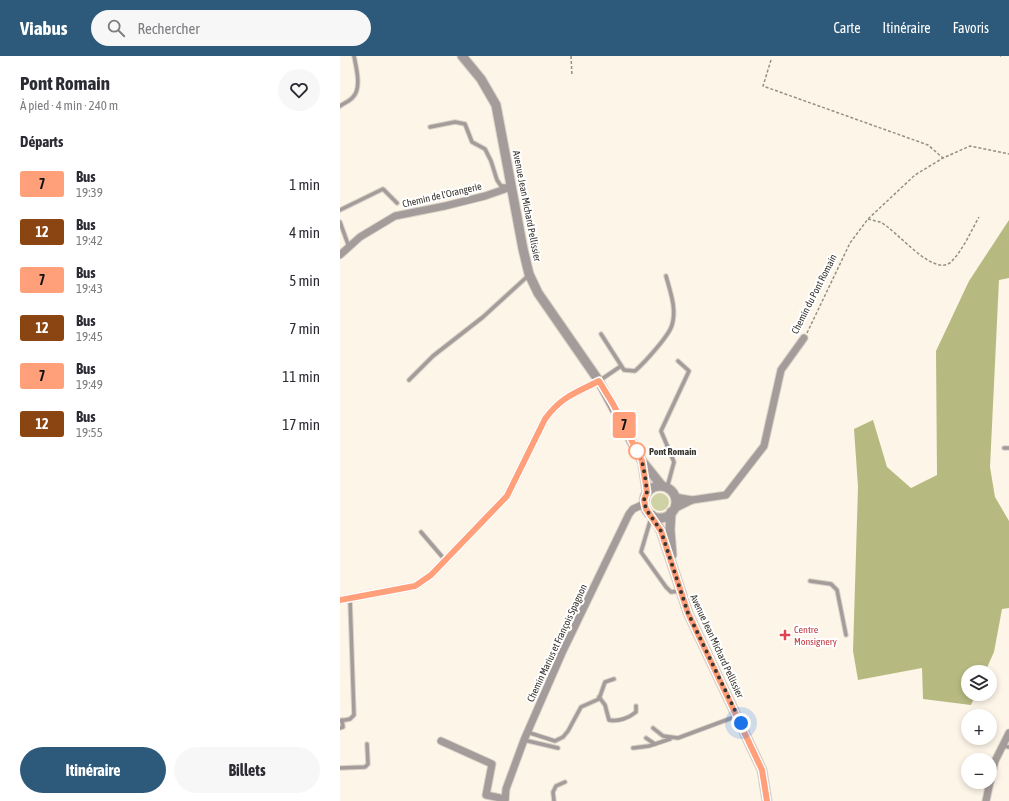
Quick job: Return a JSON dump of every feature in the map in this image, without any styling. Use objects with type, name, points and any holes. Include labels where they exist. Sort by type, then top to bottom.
[{"type":"street","name":"Avenue Jean Michard Pellissier","points":[[462,56],[481,79],[496,105],[529,274],[538,293],[552,315],[599,381],[613,404],[642,461],[665,487]]},
{"type":"street","name":"Chemin de l'Orangerie","points":[[340,255],[360,237],[395,216],[452,204],[512,187]]},
{"type":"street","name":"Chemin du Pont Romain","points":[[675,497],[692,500],[726,495],[764,446],[781,370],[804,338]]},
{"type":"street","points":[[340,600],[415,586],[431,575],[507,496],[545,419],[553,408],[562,399],[599,381]]},
{"type":"street","name":"Avenue Jean Michard Pellissier","points":[[642,461],[647,492]]},
{"type":"street","points":[[654,487],[665,487],[675,497],[673,511],[664,517],[652,515],[644,504],[647,492],[654,487]]},
{"type":"street","name":"Chemin du Pont Romain","points":[[673,511],[692,500]]},
{"type":"street","name":"Chemin Marius et François Spagnon","points":[[505,800],[506,789],[527,732],[562,653],[629,514],[633,509],[644,504]]},
{"type":"street","name":"Avenue Jean Michard Pellissier","points":[[673,511],[670,530],[673,568]]},
{"type":"street","name":"Avenue Jean Michard Pellissier","points":[[652,515],[661,531],[688,613],[738,715],[762,770],[766,801]]},
{"type":"street","points":[[997,758],[1006,746],[1009,734]]},
{"type":"street","points":[[441,741],[492,764],[486,795],[505,800]]},
{"type":"street","points":[[986,801],[989,789]]},
{"type":"lane","points":[[340,106],[354,96],[356,90],[358,78],[354,56]]},
{"type":"lane","points":[[430,127],[455,122],[465,124],[472,142],[484,149],[488,155],[501,186],[512,187]]},
{"type":"lane","points":[[340,210],[383,189],[397,203]]},
{"type":"lane","points":[[340,222],[349,247]]},
{"type":"lane","points":[[409,380],[433,356],[482,317],[529,274]]},
{"type":"lane","points":[[601,334],[624,370],[635,371],[646,361],[672,325],[673,304],[666,276]]},
{"type":"lane","points":[[665,487],[674,462],[661,431],[689,372],[678,361]]},
{"type":"lane","points":[[599,381],[621,366]]},
{"type":"lane","points":[[1004,448],[1009,448]]},
{"type":"lane","points":[[652,515],[641,552],[666,587],[671,592],[680,592]]},
{"type":"lane","points":[[421,532],[445,560]]},
{"type":"lane","points":[[810,581],[832,584],[837,590],[846,635]]},
{"type":"lane","points":[[340,728],[342,727],[341,721],[350,719],[354,715],[350,599]]},
{"type":"lane","points":[[527,732],[555,741],[563,737],[582,707],[593,702],[599,697],[606,682],[614,679]]},
{"type":"lane","points":[[599,697],[605,705],[609,720],[614,721],[631,716],[636,712],[636,706]]},
{"type":"lane","points":[[653,728],[663,736],[678,738],[738,715]]},
{"type":"lane","points":[[646,738],[655,744]]},
{"type":"lane","points":[[634,748],[655,744],[671,738]]},
{"type":"lane","points":[[524,740],[558,748]]},
{"type":"lane","points":[[340,768],[365,767],[368,764],[367,744]]},
{"type":"lane","points":[[554,801],[553,792],[556,786],[565,782]]},
{"type":"path","points":[[571,56],[572,76]]},
{"type":"path","points":[[771,60],[763,86],[928,145],[943,158]]},
{"type":"path","name":"Chemin du Pont Romain","points":[[804,338],[850,243],[868,219],[914,175],[943,158],[970,146],[1009,154]]},
{"type":"path","points":[[868,219],[880,222],[927,260],[939,265],[950,263],[958,254],[979,217]]},
{"type":"green space","points":[[1009,220],[1009,278],[999,280],[990,467],[995,497],[1009,521],[1009,608],[1002,609],[994,652],[988,665],[961,665],[961,701],[973,701],[971,705],[923,699],[922,668],[858,680],[853,651],[858,487],[854,429],[873,420],[887,467],[911,488],[937,475],[936,351],[969,281]]},
{"type":"green space","points":[[660,493],[666,496],[669,502],[666,508],[660,511],[654,508],[651,502],[654,496]]},
{"type":"bus line","name":"7","points":[[340,600],[415,586],[431,575],[507,496],[530,453],[545,419],[553,408],[562,399],[599,381],[613,404],[642,461],[647,492],[644,504],[661,531],[688,613],[762,770],[767,801]]},
{"type":"place","name":"Pont Romain","points":[[637,451]]},
{"type":"place","name":"Centre Monsignery","points":[[785,635]]},
{"type":"route","points":[[637,451],[642,461],[645,476],[647,492],[644,504],[661,531],[688,613],[741,723]]}]
